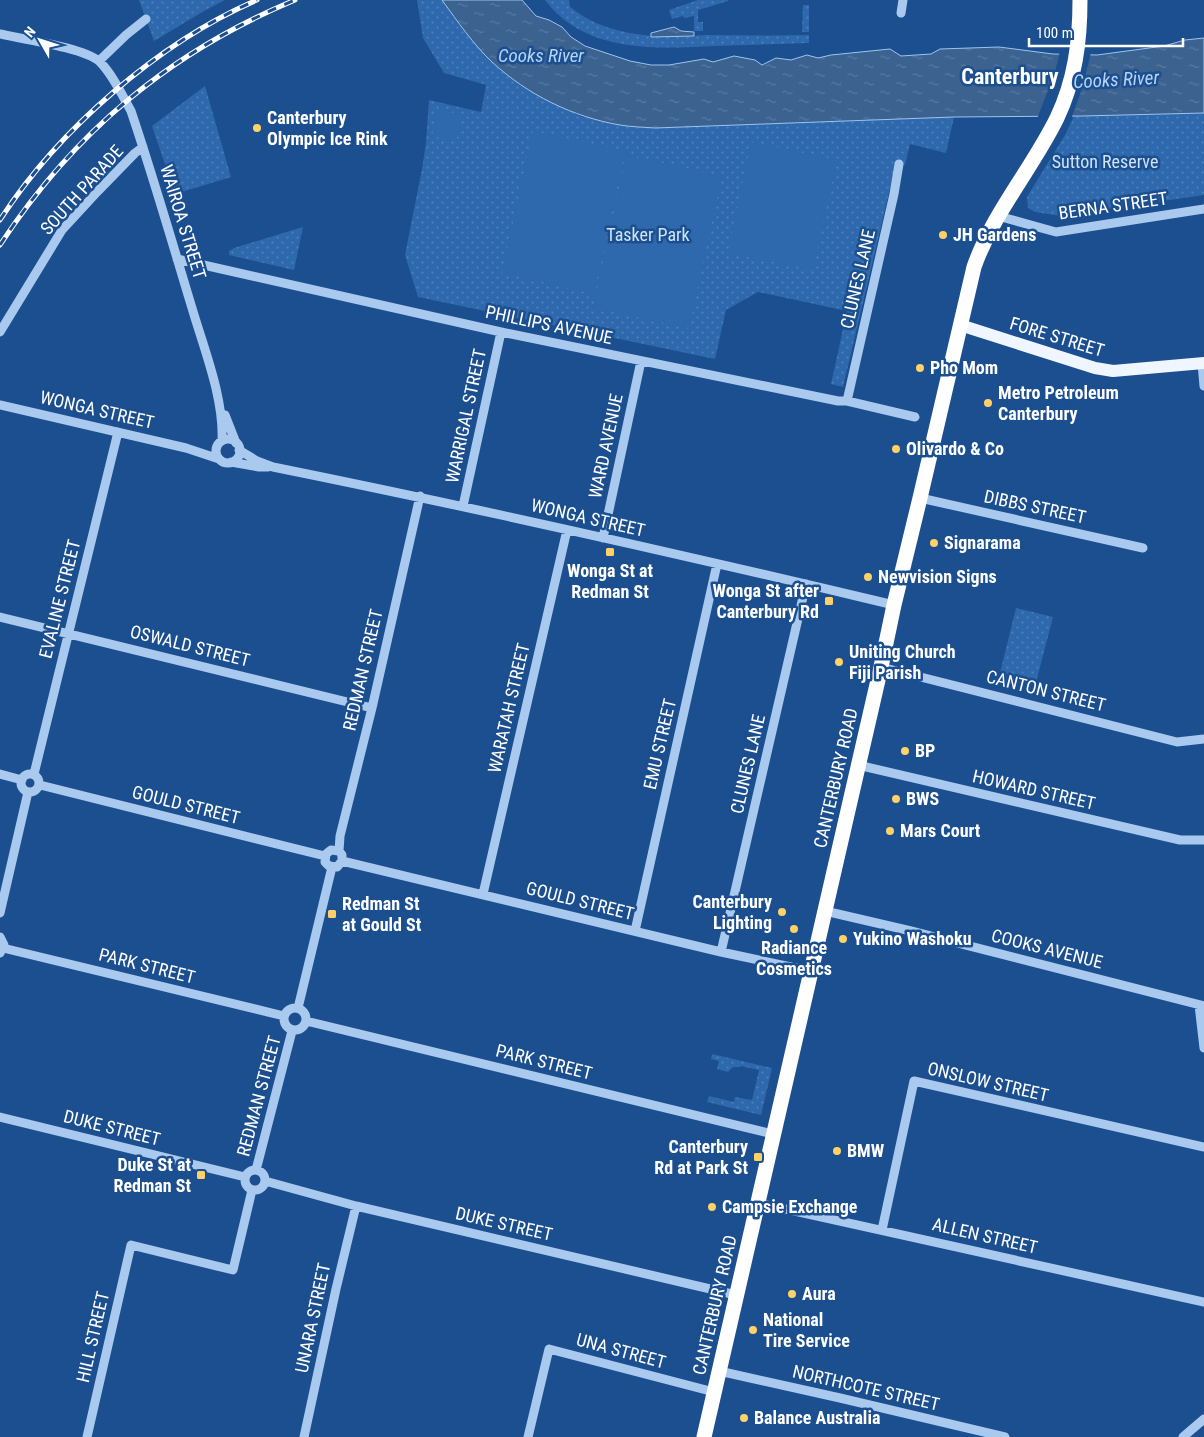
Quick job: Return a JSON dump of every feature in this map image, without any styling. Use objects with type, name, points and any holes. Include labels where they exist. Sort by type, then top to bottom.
[{"type":"highway","name":"CANTERBURY ROAD","points":[[704,1437],[894,605],[974,267],[983,243],[998,216],[1058,116],[1070,83],[1079,43],[1080,0]]},
{"type":"main road","name":"FORE STREET","points":[[960,325],[1095,368],[1113,371],[1203,363]]},
{"type":"street","points":[[901,13],[903,0]]},
{"type":"street","points":[[0,34],[78,51],[99,61],[146,19]]},
{"type":"street","name":"WAIROA STREET","points":[[99,61],[112,78],[131,111],[219,400],[238,447]]},
{"type":"street","name":"SOUTH PARADE","points":[[0,332],[62,230],[135,153],[143,147]]},
{"type":"street","name":"CLUNES LANE","points":[[847,401],[894,194],[899,164]]},
{"type":"street","name":"BERNA STREET","points":[[998,216],[1056,232],[1204,209]]},
{"type":"street","name":"PHILLIPS AVENUE","points":[[177,259],[501,332],[838,401],[847,401],[915,417]]},
{"type":"street","name":"WARRIGAL STREET","points":[[463,506],[501,332]]},
{"type":"street","name":"WARD AVENUE","points":[[603,538],[641,360]]},
{"type":"street","points":[[1203,363],[1204,386]]},
{"type":"street","name":"WAIROA STREET","points":[[219,400],[223,424],[219,444]]},
{"type":"street","name":"WONGA STREET","points":[[0,405],[186,448],[219,459]]},
{"type":"street","name":"EVALINE STREET","points":[[34,774],[118,432]]},
{"type":"street","points":[[230,440],[238,447],[237,458],[231,462],[224,462],[219,459],[216,454],[219,444],[230,440]]},
{"type":"street","name":"WONGA STREET","points":[[186,448],[219,444]]},
{"type":"street","name":"WONGA STREET","points":[[238,447],[258,461],[273,467],[420,496],[894,605]]},
{"type":"street","name":"WONGA STREET","points":[[231,462],[259,467],[273,467]]},
{"type":"street","name":"REDMAN STREET","points":[[339,851],[340,836],[372,708],[420,496]]},
{"type":"street","name":"DIBBS STREET","points":[[920,498],[1143,548]]},
{"type":"street","name":"WARATAH STREET","points":[[484,894],[567,530]]},
{"type":"street","name":"EMU STREET","points":[[634,931],[717,564]]},
{"type":"street","name":"CLUNES LANE","points":[[721,952],[806,584]]},
{"type":"street","name":"OSWALD STREET","points":[[0,617],[372,708]]},
{"type":"street","name":"CANTON STREET","points":[[881,667],[1177,742],[1204,739]]},
{"type":"street","name":"HOWARD STREET","points":[[858,765],[1180,840],[1204,840]]},
{"type":"street","points":[[0,774],[22,780]]},
{"type":"street","points":[[28,774],[34,774],[39,779],[40,785],[36,791],[31,793],[25,791],[21,786],[22,780],[28,774]]},
{"type":"street","name":"GOULD STREET","points":[[40,785],[325,856]]},
{"type":"street","points":[[0,913],[28,792]]},
{"type":"street","points":[[334,849],[342,855],[342,861],[337,867],[332,867],[327,864],[325,856],[329,850],[334,849]]},
{"type":"street","name":"GOULD STREET","points":[[342,861],[721,952],[810,971]]},
{"type":"street","points":[[298,1008],[332,867]]},
{"type":"street","name":"COOKS AVENUE","points":[[824,911],[911,931],[1202,1006]]},
{"type":"street","points":[[0,937],[3,942],[2,950]]},
{"type":"street","name":"PARK STREET","points":[[2,950],[284,1016]]},
{"type":"street","points":[[1202,1006],[1204,1048]]},
{"type":"street","points":[[292,1008],[298,1008],[305,1014],[306,1022],[300,1030],[292,1031],[284,1024],[284,1016],[292,1008]]},
{"type":"street","name":"PARK STREET","points":[[306,1022],[773,1134]]},
{"type":"street","name":"REDMAN STREET","points":[[256,1170],[292,1031]]},
{"type":"street","name":"ONSLOW STREET","points":[[882,1230],[914,1082],[1204,1147]]},
{"type":"street","name":"DUKE STREET","points":[[0,1117],[245,1177]]},
{"type":"street","points":[[250,1170],[256,1170],[264,1175],[265,1182],[259,1189],[252,1190],[247,1186],[245,1177],[250,1170]]},
{"type":"street","name":"DUKE STREET","points":[[265,1182],[356,1206],[736,1295]]},
{"type":"street","name":"HILL STREET","points":[[87,1437],[131,1245],[233,1270],[252,1190]]},
{"type":"street","name":"ALLEN STREET","points":[[758,1203],[1204,1302]]},
{"type":"street","name":"UNARA STREET","points":[[304,1437],[356,1206]]},
{"type":"street","name":"UNA STREET","points":[[528,1437],[549,1349],[714,1392]]},
{"type":"street","name":"NORTHCOTE STREET","points":[[719,1371],[1005,1437]]},
{"type":"street","points":[[1183,1437],[1204,1418]]},
{"type":"green space","points":[[139,0],[225,0],[154,41]]},
{"type":"green space","name":"Tasker Park","points":[[417,0],[442,0],[459,24],[492,62],[532,92],[580,116],[655,128],[954,117],[946,153],[910,144],[905,165],[896,163],[843,387],[831,384],[847,311],[758,292],[726,310],[715,359],[418,297],[405,255],[422,169],[429,100],[481,112],[486,85],[444,73],[423,38]]},
{"type":"green space","points":[[545,0],[569,0],[570,7],[582,16],[596,23],[624,32],[653,36],[683,37],[706,35],[809,35],[809,43],[668,48],[622,44],[600,39],[580,30],[561,17]]},
{"type":"green space","points":[[698,0],[728,1],[698,10],[698,22],[703,22],[703,31],[694,31],[694,16],[672,19],[669,10]]},
{"type":"green space","points":[[803,5],[809,5],[809,32],[802,32]]},
{"type":"green space","points":[[205,86],[231,177],[175,194],[152,126]]},
{"type":"green space","points":[[438,109],[462,115],[456,142],[432,136]]},
{"type":"green space","name":"Sutton Reserve","points":[[1204,113],[1204,195],[1061,216],[1035,212],[1028,208],[1027,197],[1065,135],[1074,116]]},
{"type":"green space","points":[[533,131],[625,151],[594,294],[502,273]]},
{"type":"green space","points":[[751,142],[837,160],[813,270],[728,253]]},
{"type":"green space","points":[[626,155],[722,176],[689,328],[593,308]]},
{"type":"green space","points":[[303,227],[294,270],[229,255],[229,251],[234,248]]},
{"type":"green space","points":[[1016,608],[1053,617],[1035,686],[999,677]]},
{"type":"green space","points":[[712,1054],[772,1068],[761,1115],[707,1102],[709,1096],[734,1102],[735,1097],[752,1100],[759,1070],[741,1066],[733,1067],[728,1072],[717,1069],[719,1061],[711,1059]]},
{"type":"water","name":"Cooks River","points":[[442,0],[522,0],[536,16],[562,27],[571,37],[585,46],[630,61],[651,65],[669,65],[704,59],[713,62],[734,56],[755,60],[762,65],[776,58],[791,60],[807,55],[818,58],[890,49],[901,56],[931,54],[940,49],[999,47],[1053,54],[1097,55],[1164,46],[1185,40],[1204,38],[1204,113],[954,117],[655,128],[624,126],[568,110],[521,85],[485,55]]},
{"type":"water","points":[[674,27],[681,31],[694,32],[694,36],[651,37],[651,33]]},
{"type":"pier","points":[[1060,51],[1091,52],[1083,86],[1071,119],[1037,119],[1055,72]]},
{"type":"railway","points":[[0,220],[24,186],[51,154],[81,122],[114,92],[148,64],[184,39],[220,18],[257,0]]},
{"type":"railway","points":[[0,245],[29,204],[60,166],[128,100],[166,71],[207,44],[249,21],[295,0]]},
{"type":"place","name":"Canterbury Olympic Ice Rink","points":[[257,128]]},
{"type":"place","name":"JH Gardens","points":[[943,235]]},
{"type":"place","name":"Pho Mom","points":[[920,368]]},
{"type":"place","name":"Metro Petroleum Canterbury","points":[[988,403]]},
{"type":"place","name":"Olivardo & Co","points":[[896,449]]},
{"type":"place","name":"Signarama","points":[[934,543]]},
{"type":"place","name":"Wonga St at Redman St","points":[[610,552]]},
{"type":"place","name":"Newvision Signs","points":[[868,577]]},
{"type":"place","name":"Wonga St after Canterbury Rd","points":[[829,601]]},
{"type":"place","name":"Uniting Church Fiji Parish","points":[[839,662]]},
{"type":"place","name":"BP","points":[[905,751]]},
{"type":"place","name":"BWS","points":[[896,799]]},
{"type":"place","name":"Mars Court","points":[[890,831]]},
{"type":"place","name":"Canterbury Lighting","points":[[782,912]]},
{"type":"place","name":"Redman St at Gould St","points":[[332,914]]},
{"type":"place","name":"Radiance Cosmetics","points":[[794,929]]},
{"type":"place","name":"Yukino Washoku","points":[[843,939]]},
{"type":"place","name":"BMW","points":[[837,1151]]},
{"type":"place","name":"Canterbury Rd at Park St","points":[[758,1157]]},
{"type":"place","name":"Duke St at Redman St","points":[[201,1175]]},
{"type":"place","name":"Campsie Exchange","points":[[712,1207]]},
{"type":"place","name":"Aura","points":[[792,1294]]},
{"type":"place","name":"National Tire Service","points":[[753,1330]]},
{"type":"place","name":"Balance Australia","points":[[744,1418]]},
{"type":"district","name":"Canterbury","points":[[1010,76]]}]
